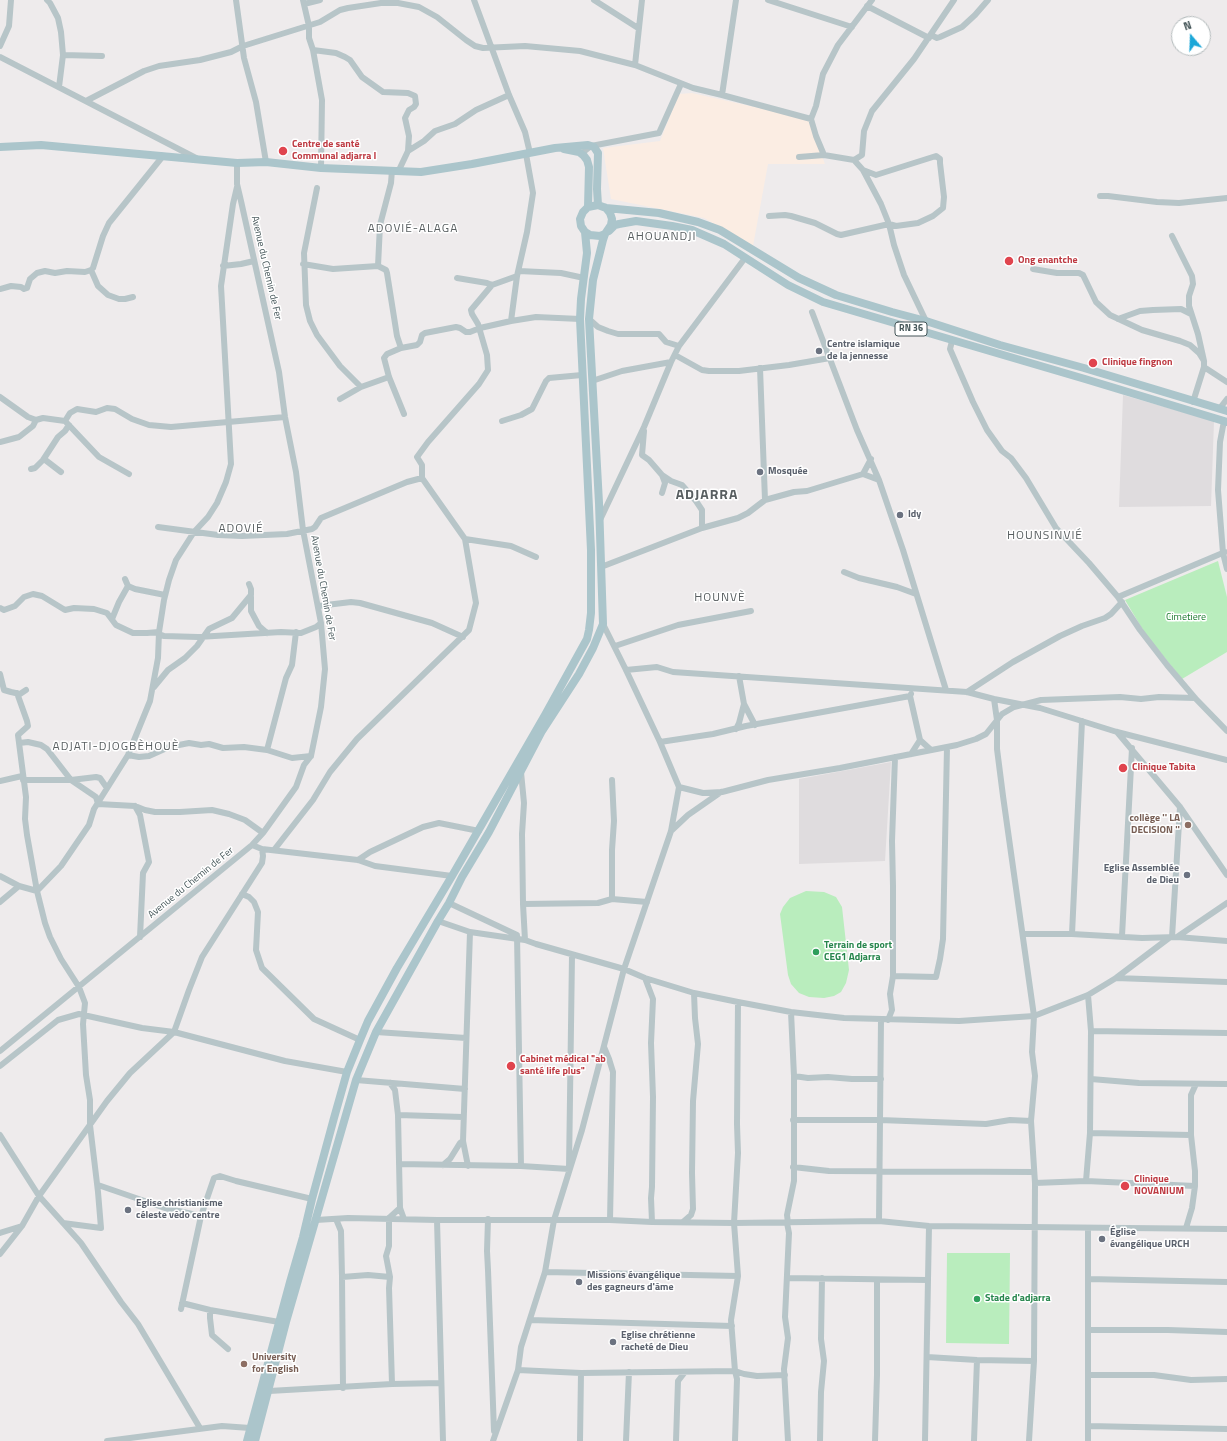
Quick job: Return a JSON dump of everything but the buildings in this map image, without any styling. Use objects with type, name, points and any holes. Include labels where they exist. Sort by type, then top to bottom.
[{"type":"main road","points":[[0,147],[41,145],[237,162],[266,162],[321,168],[421,172],[555,148],[588,145],[592,146],[598,153],[597,189],[602,206],[610,213],[612,219],[612,225],[607,232],[593,280],[585,319],[582,375],[591,550],[591,613],[587,639],[479,830],[397,968],[368,1021],[347,1072],[246,1441]]},
{"type":"main road","points":[[555,148],[579,152],[587,160],[589,167],[588,207]]},
{"type":"main road","points":[[255,1441],[286,1322],[356,1080],[376,1032],[465,872],[489,832],[542,731],[579,674],[593,648],[603,624],[600,520],[592,381],[585,319],[581,299],[587,253],[585,232],[581,226],[580,219],[583,212],[588,207],[602,206]]},
{"type":"main road","name":"RN 36","points":[[602,206],[659,213],[698,222],[720,230],[799,278],[836,295],[926,321],[1000,345],[1091,370],[1193,402],[1224,410]]},
{"type":"main road","name":"RN 36","points":[[607,232],[615,225],[629,222],[651,223],[692,230],[724,244],[802,293],[823,302],[952,341],[1085,378],[1225,422]]},
{"type":"main road","points":[[585,232],[595,237],[607,232]]},
{"type":"street","points":[[0,46],[9,26],[11,0]]},
{"type":"street","points":[[47,0],[58,18],[61,32],[63,55],[59,87]]},
{"type":"street","points":[[236,0],[244,58],[256,102],[266,162]]},
{"type":"street","points":[[320,0],[304,2],[309,26],[309,38],[313,50],[322,100],[321,168]]},
{"type":"street","points":[[412,0],[419,7],[437,17],[475,46],[491,49],[525,46],[580,51],[635,65],[693,88],[722,94],[811,119]]},
{"type":"street","points":[[474,0],[491,49],[525,132],[533,194],[511,321]]},
{"type":"street","points":[[594,0],[638,28]]},
{"type":"street","points":[[635,65],[642,0]]},
{"type":"street","points":[[722,94],[736,0]]},
{"type":"street","points":[[768,0],[852,27]]},
{"type":"street","points":[[824,156],[811,119],[827,65],[838,45],[872,0]]},
{"type":"street","points":[[799,156],[824,156],[854,160],[862,155],[864,131],[872,111],[887,94],[930,36],[954,0]]},
{"type":"street","points":[[867,6],[937,38],[962,27],[988,0]]},
{"type":"street","points":[[86,101],[144,71],[159,66],[187,62],[231,52],[243,46],[320,22],[340,10],[360,5],[381,3],[398,3],[419,7]]},
{"type":"street","points":[[313,50],[336,53],[345,56],[350,60],[362,77],[383,92],[408,93],[415,96],[416,104],[405,118],[410,136],[408,151]]},
{"type":"street","points":[[231,52],[244,58]]},
{"type":"street","points":[[63,55],[102,56]]},
{"type":"street","points":[[0,58],[196,158]]},
{"type":"street","points":[[581,154],[592,146],[659,133],[681,84]]},
{"type":"street","points":[[378,266],[380,225],[391,182],[395,170],[408,151],[424,141],[435,131],[455,124],[476,110],[509,95]]},
{"type":"street","points":[[0,289],[11,286],[21,287],[24,289],[27,288],[30,279],[37,273],[45,271],[55,273],[67,271],[85,272],[91,270],[109,223],[163,156]]},
{"type":"street","points":[[769,216],[791,216],[815,223],[841,235],[890,224],[896,226],[918,223],[933,216],[943,208],[944,197],[940,159],[936,156],[876,175],[863,170]]},
{"type":"street","points":[[854,160],[863,170],[890,224],[894,246],[904,275],[926,321]]},
{"type":"street","name":"Avenue du Chemin de Fer","points":[[0,1051],[252,845],[263,833],[296,787],[304,765],[311,756],[321,707],[325,669],[321,623],[303,530],[296,472],[285,416],[275,351],[238,184],[237,162]]},
{"type":"street","points":[[37,891],[61,866],[79,842],[89,825],[94,810],[128,755],[150,701],[158,658],[159,633],[165,595],[176,560],[194,532],[208,517],[217,503],[229,472],[231,464],[221,286],[233,204],[238,184]]},
{"type":"street","points":[[317,188],[306,234],[303,264],[306,305],[310,321],[317,335],[340,366],[360,387]]},
{"type":"street","points":[[1100,196],[1142,201],[1179,203],[1227,198]]},
{"type":"street","points":[[1172,236],[1192,276],[1193,284],[1189,300],[1191,314],[1198,334],[1204,364],[1193,402]]},
{"type":"street","points":[[600,520],[644,427],[679,346],[745,258]]},
{"type":"street","points":[[223,266],[254,261]]},
{"type":"street","points":[[303,264],[333,269],[378,266],[386,270],[400,348]]},
{"type":"street","points":[[1033,269],[1057,273],[1079,273],[1083,275],[1096,302],[1110,315],[1142,330],[1190,345],[1199,353],[1204,364],[1227,382]]},
{"type":"street","points":[[91,270],[98,286],[108,295],[119,299],[133,297]]},
{"type":"street","points":[[274,850],[313,800],[330,772],[357,739],[421,676],[442,658],[469,630],[476,603],[465,539],[422,478],[422,465],[417,457],[428,442],[479,384],[488,370],[487,355],[480,328],[471,310],[492,285],[518,274],[561,274],[584,278]]},
{"type":"street","points":[[457,278],[492,285]]},
{"type":"street","points":[[1118,318],[1140,311],[1153,310],[1181,309],[1191,314]]},
{"type":"street","points":[[812,312],[859,435],[871,459],[879,480],[903,550],[946,690]]},
{"type":"street","points":[[404,414],[389,377],[384,358],[387,354],[400,348],[417,345],[420,342],[422,335],[425,333],[456,327],[466,332],[470,332],[480,328],[536,317],[585,319],[608,332],[618,334],[659,334],[666,342],[679,346]]},
{"type":"street","points":[[952,341],[950,348],[973,402],[987,430],[1002,451],[1011,458],[1023,474],[1056,528],[1089,563],[1120,600],[1140,630],[1167,665],[1195,698],[1227,731]]},
{"type":"street","points":[[675,355],[705,371],[739,371],[830,358]]},
{"type":"street","points":[[592,381],[622,371],[671,362]]},
{"type":"street","points":[[760,368],[765,500]]},
{"type":"street","points":[[502,421],[521,415],[532,409],[549,378],[582,375]]},
{"type":"street","points":[[340,399],[360,387],[389,377]]},
{"type":"street","points":[[0,397],[28,417],[36,420],[43,418],[67,423],[99,457],[129,474]]},
{"type":"street","points":[[1224,410],[1227,399]]},
{"type":"street","points":[[31,469],[35,468],[44,459],[58,437],[65,430],[70,413],[77,409],[96,412],[107,408],[115,409],[132,419],[149,425],[171,427],[285,416]]},
{"type":"street","points":[[0,442],[19,438],[33,426],[36,420]]},
{"type":"street","points":[[1225,422],[1220,442],[1218,490],[1227,569]]},
{"type":"street","points":[[644,427],[642,455],[649,460],[662,475],[682,485],[696,501],[702,510],[702,528]]},
{"type":"street","points":[[44,459],[61,472]]},
{"type":"street","points":[[863,474],[871,459]]},
{"type":"street","points":[[601,567],[702,528],[743,516],[765,500],[794,492],[807,491],[863,474],[879,480]]},
{"type":"street","points":[[662,475],[665,483],[662,493]]},
{"type":"street","points":[[158,527],[242,536],[287,534],[315,527],[322,518],[407,482],[422,478]]},
{"type":"street","points":[[465,539],[511,546],[536,557]]},
{"type":"street","points":[[967,692],[1013,662],[1060,636],[1105,618],[1111,614],[1120,600],[1225,552]]},
{"type":"street","points":[[844,572],[859,578],[891,585],[916,594]]},
{"type":"street","points":[[112,619],[128,586],[126,579]]},
{"type":"street","points":[[249,584],[251,589],[251,611],[259,626],[267,633]]},
{"type":"street","points":[[128,586],[135,589],[165,595]]},
{"type":"street","points":[[0,608],[4,610],[15,606],[24,597],[32,594],[42,596],[65,610],[74,608],[94,609],[107,613],[116,625],[133,633],[159,633],[164,636],[301,633],[310,630],[321,623]]},
{"type":"street","points":[[153,688],[168,670],[185,658],[197,646],[212,627],[232,618],[251,595]]},
{"type":"street","points":[[318,606],[350,602],[360,603],[432,623],[463,637]]},
{"type":"street","points":[[615,646],[678,625],[751,611]]},
{"type":"street","points":[[493,1438],[518,1370],[521,1348],[545,1272],[554,1220],[582,1130],[624,969],[671,831],[679,787],[660,742],[615,646],[603,624]]},
{"type":"street","points":[[267,750],[286,678],[292,665],[296,632]]},
{"type":"street","points":[[626,670],[657,668],[673,672],[967,692],[1021,704],[1117,732],[1227,760]]},
{"type":"street","points":[[0,674],[4,690],[20,694],[26,690]]},
{"type":"street","points":[[739,676],[744,704],[755,725]]},
{"type":"street","points":[[660,742],[713,734],[910,696],[916,688]]},
{"type":"street","points":[[17,693],[28,726],[18,734],[26,797],[25,819],[37,891],[50,937],[78,987],[85,1003],[86,1074],[90,1100],[90,1125],[98,1185],[101,1228],[63,1223]]},
{"type":"street","points":[[910,696],[920,740],[931,750]]},
{"type":"street","points":[[679,787],[703,793],[722,792],[768,780],[947,747],[966,742],[986,734],[997,720],[1008,710],[1021,704],[1042,700],[1120,697],[1141,699],[1159,697],[1195,698]]},
{"type":"street","points":[[994,699],[997,720],[997,749],[1034,1016],[1032,1052],[1036,1076],[1031,1121],[1035,1183],[1034,1361],[1029,1441]]},
{"type":"street","points":[[736,729],[744,704]]},
{"type":"street","points":[[1072,934],[1082,721]]},
{"type":"street","points":[[1117,732],[1180,807],[1227,875]]},
{"type":"street","points":[[986,734],[991,737],[997,749]]},
{"type":"street","points":[[911,754],[920,740]]},
{"type":"street","points":[[19,743],[28,742],[41,745],[47,749],[71,780],[96,797],[98,804]]},
{"type":"street","points":[[128,755],[139,757],[149,756],[169,747],[189,743],[201,745],[209,744],[223,748],[244,747],[267,750],[292,758],[311,756]]},
{"type":"street","points":[[893,976],[936,977],[943,939],[947,747]]},
{"type":"street","points":[[1122,936],[1132,748]]},
{"type":"street","points":[[879,1221],[881,1079],[885,1019],[892,1010],[890,988],[893,976],[892,841],[896,757]]},
{"type":"street","points":[[520,771],[524,803],[522,834],[525,940]]},
{"type":"street","points":[[0,781],[23,778],[71,780],[96,777],[100,778],[107,788]]},
{"type":"street","points":[[612,780],[614,821],[612,850],[612,899]]},
{"type":"street","points":[[671,831],[688,815],[722,792]]},
{"type":"street","points":[[98,804],[135,806],[155,812],[212,810],[244,820],[263,833]]},
{"type":"street","points":[[135,806],[140,815],[149,862],[143,873],[140,937]]},
{"type":"street","points":[[1172,937],[1180,807]]},
{"type":"street","points":[[358,860],[370,852],[423,827],[439,823],[479,830]]},
{"type":"street","points":[[252,845],[262,849],[358,860],[375,866],[452,876]]},
{"type":"street","points":[[0,1254],[22,1226],[39,1196],[107,1101],[130,1074],[174,1032],[202,957],[262,863],[262,849]]},
{"type":"street","points":[[0,876],[19,886],[37,891]]},
{"type":"street","points":[[0,902],[19,886]]},
{"type":"street","points":[[242,894],[249,897],[254,902],[258,912],[256,950],[262,968],[314,1019],[360,1040]]},
{"type":"street","points":[[523,904],[598,903],[612,899],[647,902]]},
{"type":"street","points":[[449,903],[515,933],[517,938],[521,1166]]},
{"type":"street","points":[[438,922],[470,932],[525,940],[624,969],[645,978],[694,993],[738,1002],[791,1012],[844,1018],[959,1021],[1034,1016],[1088,995],[1116,978],[1172,937],[1227,903]]},
{"type":"street","points":[[468,1166],[463,1141],[463,1117],[470,932]]},
{"type":"street","points":[[1023,934],[1072,934],[1142,938],[1172,937],[1227,941]]},
{"type":"street","points":[[569,1169],[572,955]]},
{"type":"street","points":[[645,978],[653,999],[651,1043],[653,1097],[652,1222]]},
{"type":"street","points":[[1116,978],[1227,982]]},
{"type":"street","points":[[683,1222],[690,1217],[693,1209],[693,1101],[698,1044],[694,993]]},
{"type":"street","points":[[1086,1181],[1090,1133],[1092,1031],[1088,995]]},
{"type":"street","points":[[735,1441],[737,1379],[731,1320],[738,1276],[734,1223],[738,1153],[738,1002]]},
{"type":"street","points":[[788,1441],[785,1372],[788,1338],[785,1317],[789,1233],[787,1215],[793,1187],[794,1076],[791,1012]]},
{"type":"street","points":[[0,1066],[58,1020],[71,1015],[79,1014],[142,1028],[174,1032],[285,1061],[347,1072]]},
{"type":"street","points":[[1092,1031],[1227,1033]]},
{"type":"street","points":[[376,1032],[466,1038]]},
{"type":"street","points":[[604,1047],[609,1058],[612,1072],[610,1220]]},
{"type":"street","points":[[794,1076],[808,1078],[828,1077],[881,1079]]},
{"type":"street","points":[[1091,1079],[1139,1083],[1227,1084]]},
{"type":"street","points":[[356,1080],[465,1089]]},
{"type":"street","points":[[390,1083],[395,1090],[398,1115],[400,1208],[404,1219]]},
{"type":"street","points":[[1186,1084],[1191,1095],[1191,1135],[1195,1171],[1195,1186],[1192,1208],[1186,1228]]},
{"type":"street","points":[[1191,1095],[1196,1084]]},
{"type":"street","points":[[398,1115],[463,1117]]},
{"type":"street","points":[[793,1120],[880,1120],[986,1124],[1010,1120],[1031,1121]]},
{"type":"street","points":[[1090,1133],[1191,1135]]},
{"type":"street","points":[[0,1135],[39,1196],[81,1243],[121,1302],[138,1324],[200,1428]]},
{"type":"street","points":[[443,1165],[463,1141]]},
{"type":"street","points":[[452,1156],[456,1165]]},
{"type":"street","points":[[399,1164],[521,1166],[569,1169]]},
{"type":"street","points":[[793,1167],[829,1171],[1034,1172]]},
{"type":"street","points":[[279,1322],[181,1306],[201,1216],[214,1178],[220,1176],[312,1199]]},
{"type":"street","points":[[1035,1183],[1086,1181],[1195,1186]]},
{"type":"street","points":[[98,1185],[165,1208],[201,1216]]},
{"type":"street","points":[[392,1384],[389,1288],[390,1277],[386,1256],[389,1246],[389,1218],[400,1208]]},
{"type":"street","points":[[778,1223],[787,1215]]},
{"type":"street","points":[[340,1227],[348,1218]]},
{"type":"street","points":[[316,1220],[389,1218],[438,1220],[610,1220],[734,1223],[879,1221],[929,1226],[1227,1229]]},
{"type":"street","points":[[336,1219],[340,1227],[343,1388]]},
{"type":"street","points":[[488,1219],[487,1251],[493,1398],[493,1438]]},
{"type":"street","points":[[438,1220],[443,1441]]},
{"type":"street","points":[[789,1233],[796,1222]]},
{"type":"street","points":[[0,1233],[22,1226]]},
{"type":"street","points":[[924,1441],[929,1226]]},
{"type":"street","points":[[1088,1228],[1088,1441]]},
{"type":"street","points":[[545,1272],[738,1276]]},
{"type":"street","points":[[342,1277],[356,1275],[390,1277]]},
{"type":"street","points":[[788,1278],[927,1280]]},
{"type":"street","points":[[820,1441],[821,1392],[824,1361],[821,1339],[822,1278]]},
{"type":"street","points":[[1088,1279],[1227,1282]]},
{"type":"street","points":[[876,1441],[877,1280]]},
{"type":"street","points":[[210,1310],[212,1334],[228,1349]]},
{"type":"street","points":[[530,1320],[732,1326]]},
{"type":"street","points":[[1088,1330],[1227,1332]]},
{"type":"street","points":[[927,1357],[1034,1361]]},
{"type":"street","points":[[974,1441],[977,1360]]},
{"type":"street","points":[[518,1370],[581,1372],[735,1371],[750,1375],[777,1376],[785,1372]]},
{"type":"street","points":[[580,1441],[581,1372]]},
{"type":"street","points":[[626,1441],[629,1372]]},
{"type":"street","points":[[674,1372],[678,1381],[676,1441]]},
{"type":"street","points":[[678,1381],[684,1372]]},
{"type":"street","points":[[1089,1376],[1154,1375],[1191,1380],[1227,1379]]},
{"type":"street","points":[[268,1391],[343,1388],[392,1384],[441,1383]]},
{"type":"street","points":[[493,1398],[507,1400]]},
{"type":"street","points":[[107,1441],[222,1426],[250,1428]]},
{"type":"street","points":[[1089,1426],[1227,1429]]},
{"type":"shaded area","points":[[692,93],[808,119],[825,164],[768,164],[753,246],[704,218],[611,199],[603,148],[660,141],[679,94]]},
{"type":"shaded area","points":[[1123,395],[1214,421],[1211,506],[1119,507]]},
{"type":"shaded area","points":[[891,762],[885,861],[799,864],[799,779]]},
{"type":"green space","name":"Cimetiere","points":[[1218,561],[1227,597],[1227,652],[1182,679],[1146,635],[1125,600]]},
{"type":"green space","name":"Terrain de sport CEG1 Adjarra","points":[[806,891],[824,892],[836,897],[842,907],[849,970],[846,983],[841,992],[834,996],[824,998],[809,997],[799,993],[791,984],[788,975],[780,914],[790,898]]},
{"type":"green space","points":[[947,1253],[1010,1253],[1009,1344],[946,1343]]},
{"type":"place","name":"Centre de santé Communal adjarra I","points":[[283,151]]},
{"type":"place","name":"Ong enantche","points":[[1009,261]]},
{"type":"place","name":"Centre islamique de la jennesse","points":[[819,351]]},
{"type":"place","name":"Clinique fingnon","points":[[1093,363]]},
{"type":"place","name":"Mosquée","points":[[760,472]]},
{"type":"place","name":"Idy","points":[[900,515]]},
{"type":"place","name":"Clinique Tabita","points":[[1123,768]]},
{"type":"place","name":"collège '' LA DECISION ''","points":[[1188,825]]},
{"type":"place","name":"Eglise Assemblée de Dieu","points":[[1187,875]]},
{"type":"place","name":"Terrain de sport CEG1 Adjarra","points":[[816,952]]},
{"type":"place","name":"Cabinet médical \"ab santé life plus\"","points":[[511,1066]]},
{"type":"place","name":"Clinique NOVANIUM","points":[[1125,1186]]},
{"type":"place","name":"Eglise christianisme céleste vêdo centre","points":[[128,1210]]},
{"type":"place","name":"Église évangélique URCH","points":[[1102,1239]]},
{"type":"place","name":"Missions évangélique des gagneurs d'âme","points":[[579,1282]]},
{"type":"place","name":"Stade d'adjarra","points":[[977,1299]]},
{"type":"place","name":"Eglise chrétienne racheté de Dieu","points":[[613,1342]]},
{"type":"place","name":"University for English","points":[[244,1364]]},
{"type":"district","name":"ADOVIÉ-ALAGA","points":[[413,229]]},
{"type":"district","name":"AHOUANDJI","points":[[662,237]]},
{"type":"district","name":"ADJARRA","points":[[707,496]]},
{"type":"district","name":"ADOVIÉ","points":[[241,529]]},
{"type":"district","name":"HOUNSINVIÉ","points":[[1045,536]]},
{"type":"district","name":"HOUNVÈ","points":[[720,598]]},
{"type":"district","name":"ADJATI-DJOGBÈHOUÈ","points":[[116,747]]}]
